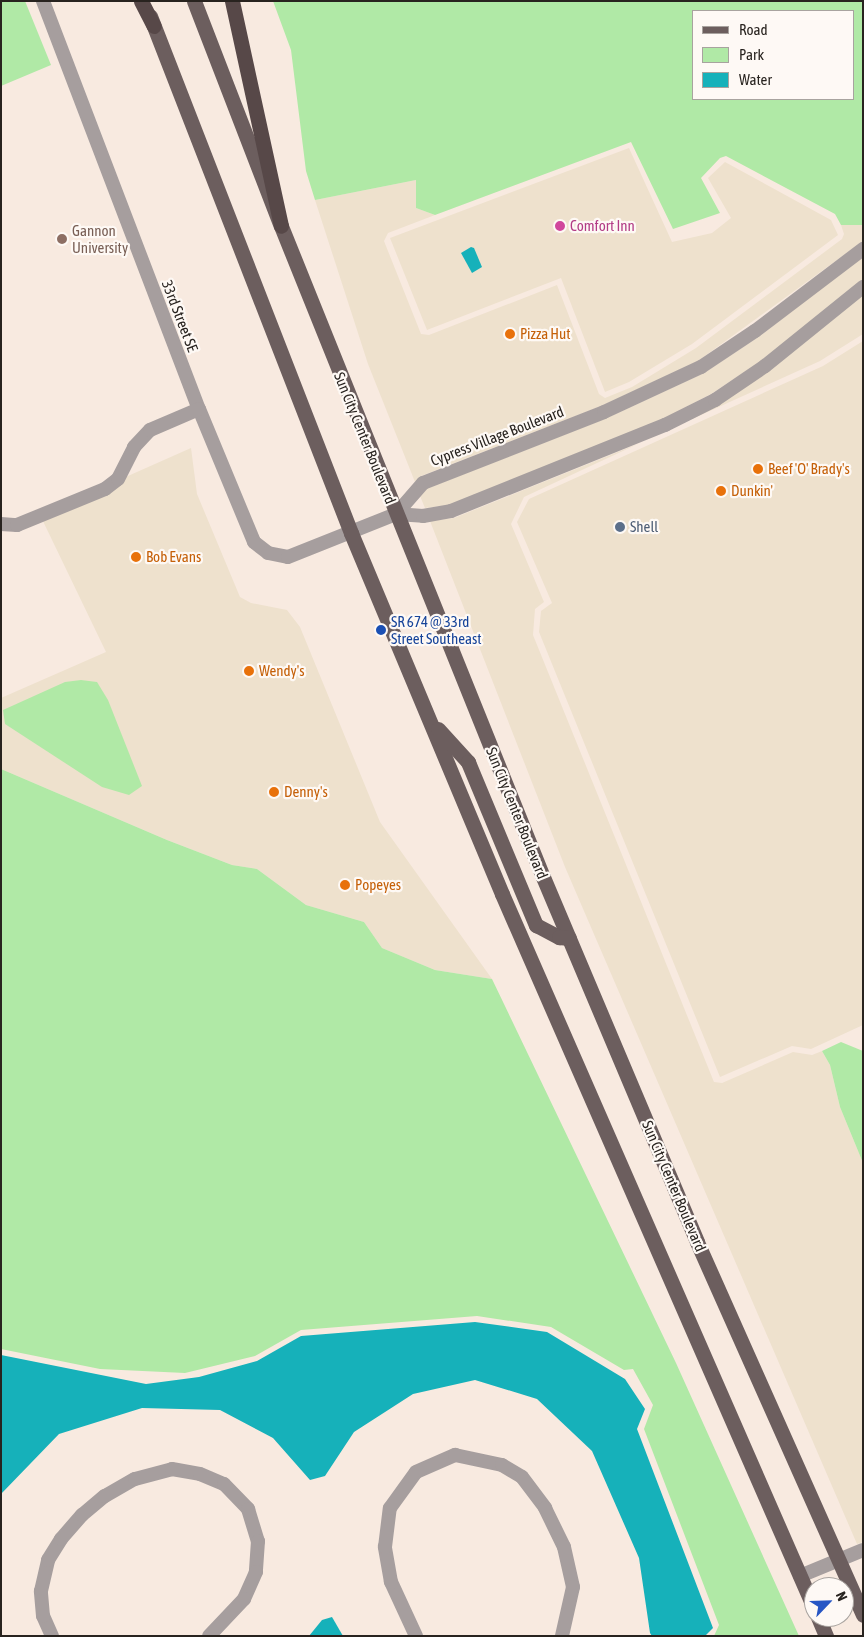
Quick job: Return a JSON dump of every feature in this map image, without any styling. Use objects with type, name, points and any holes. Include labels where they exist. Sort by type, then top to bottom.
[{"type":"highway","points":[[142,1],[154,26]]},
{"type":"highway","points":[[232,1],[281,226]]},
{"type":"main road","name":"Sun City Center Boulevard","points":[[194,1],[396,514],[569,938],[837,1560],[863,1615]]},
{"type":"main road","points":[[154,26],[351,533],[539,979],[804,1585]]},
{"type":"main road","points":[[429,718],[468,762],[536,925],[559,937],[569,938]]},
{"type":"street","name":"33rd Street SE","points":[[43,1],[199,408],[254,542],[268,553],[288,557],[396,514]]},
{"type":"street","name":"Cypress Village Boulevard","points":[[396,514],[423,483],[604,412],[702,367],[755,331],[863,248]]},
{"type":"street","points":[[396,514],[423,516],[451,511],[665,426],[715,400],[765,366],[863,287]]},
{"type":"street","points":[[1,524],[17,525],[105,489],[118,479],[134,447],[150,430],[199,408]]},
{"type":"street","points":[[416,1636],[391,1582],[385,1547],[390,1508],[416,1472],[456,1455],[502,1465],[522,1477],[545,1508],[564,1547],[573,1587],[562,1636]]},
{"type":"street","points":[[52,1636],[42,1616],[41,1591],[48,1560],[61,1538],[82,1515],[105,1496],[135,1479],[172,1469],[200,1474],[224,1484],[248,1509],[258,1541],[256,1572],[244,1599],[209,1636]]},
{"type":"street","points":[[800,1576],[863,1550]]},
{"type":"shaded area","points":[[629,148],[672,242],[712,233],[731,218],[708,178],[725,162],[831,220],[838,235],[692,344],[629,382],[605,392],[561,278],[427,330],[390,238]]},
{"type":"shaded area","points":[[416,180],[416,208],[435,215],[388,233],[384,241],[421,334],[429,335],[557,285],[599,394],[605,398],[632,387],[696,348],[842,239],[844,234],[841,225],[863,225],[863,241],[698,361],[601,406],[421,476],[415,482],[368,364],[315,200]]},
{"type":"shaded area","points":[[863,256],[863,279],[761,361],[711,394],[663,419],[450,505],[425,508],[420,496],[428,488],[607,418],[704,373],[760,336]]},
{"type":"shaded area","points":[[863,295],[863,334],[820,361],[692,419],[769,371]]},
{"type":"shaded area","points":[[863,341],[863,1025],[811,1049],[792,1046],[720,1077],[539,632],[541,611],[552,603],[517,522],[529,499],[823,366]]},
{"type":"shaded area","points":[[640,443],[524,497],[511,524],[544,602],[535,609],[533,635],[714,1082],[722,1083],[793,1052],[812,1055],[822,1051],[830,1065],[840,1107],[863,1163],[863,1542],[857,1544],[565,867],[430,521],[454,518]]},
{"type":"shaded area","points":[[191,448],[197,494],[240,597],[251,603],[287,610],[300,627],[380,822],[492,979],[435,970],[382,948],[364,922],[306,905],[257,869],[232,865],[167,840],[1,769],[1,698],[106,652],[40,515]]},
{"type":"green space","points":[[1,1],[25,1],[51,65],[1,86]]},
{"type":"green space","points":[[273,1],[863,1],[863,225],[841,225],[835,214],[726,156],[720,158],[701,178],[720,213],[673,229],[631,142],[435,215],[416,208],[416,180],[315,200],[306,171],[291,50]]},
{"type":"green space","points":[[81,680],[97,682],[108,700],[142,786],[129,795],[102,787],[5,724],[3,710],[65,682]]},
{"type":"green space","points":[[1,769],[167,840],[232,865],[257,869],[306,905],[364,922],[382,948],[435,970],[492,979],[676,1363],[799,1636],[714,1636],[719,1625],[644,1429],[653,1405],[633,1369],[624,1370],[551,1327],[477,1316],[301,1330],[255,1356],[185,1373],[100,1369],[1,1349]]},
{"type":"green space","points":[[841,1042],[863,1051],[863,1163],[840,1107],[830,1065],[822,1051]]},
{"type":"water","points":[[471,247],[474,248],[482,267],[472,273],[461,253]]},
{"type":"water","points":[[475,1322],[547,1332],[625,1379],[645,1409],[637,1429],[713,1628],[705,1636],[652,1636],[650,1633],[639,1558],[592,1451],[537,1399],[475,1380],[413,1394],[354,1432],[325,1476],[310,1480],[273,1438],[220,1410],[142,1408],[59,1434],[1,1494],[1,1355],[146,1384],[199,1377],[257,1361],[301,1336]]},
{"type":"water","points":[[332,1617],[343,1636],[309,1636],[322,1620]]},
{"type":"place","name":"Comfort Inn","points":[[560,226]]},
{"type":"place","name":"Gannon University","points":[[62,239]]},
{"type":"place","name":"Pizza Hut","points":[[510,334]]},
{"type":"place","name":"Beef 'O' Brady's","points":[[758,469]]},
{"type":"place","name":"Dunkin'","points":[[721,491]]},
{"type":"place","name":"Shell","points":[[620,527]]},
{"type":"place","name":"Bob Evans","points":[[136,557]]},
{"type":"place","name":"SR 674 @ 33rd Street Southeast","points":[[381,630]]},
{"type":"place","name":"Wendy's","points":[[249,671]]},
{"type":"place","name":"Denny's","points":[[274,792]]},
{"type":"place","name":"Popeyes","points":[[345,885]]}]
